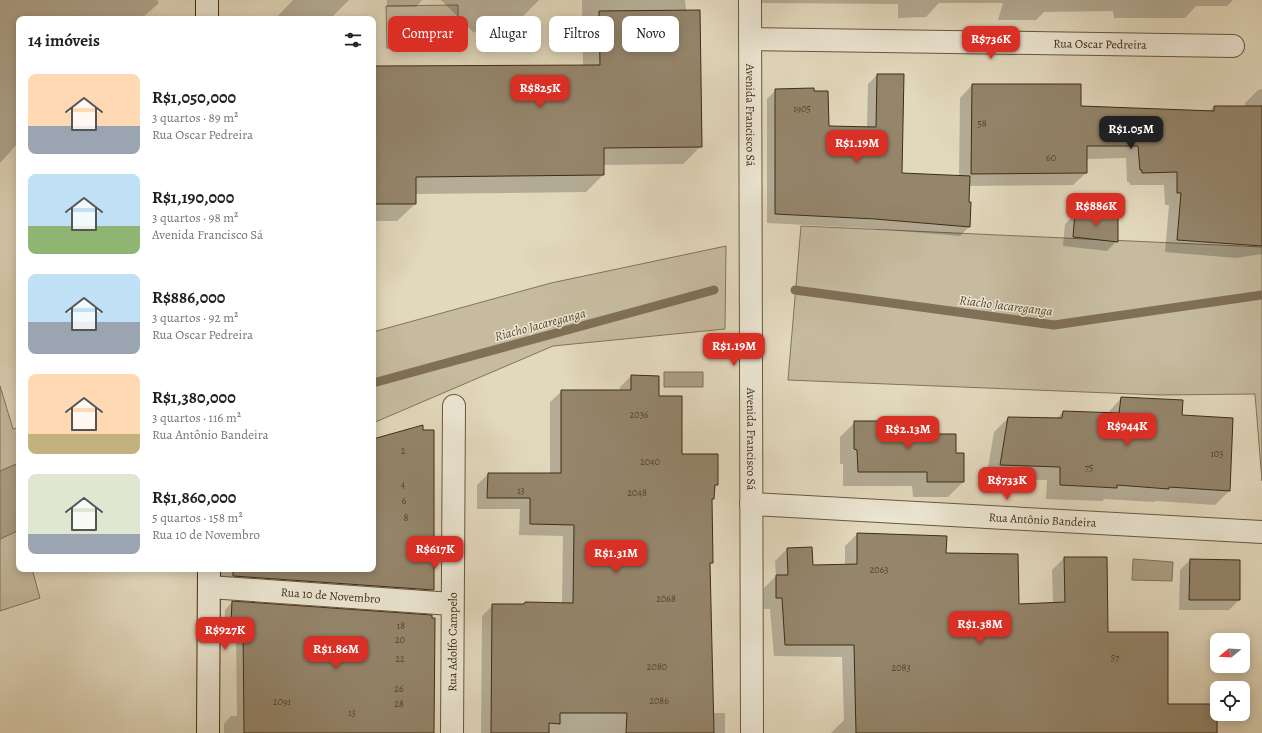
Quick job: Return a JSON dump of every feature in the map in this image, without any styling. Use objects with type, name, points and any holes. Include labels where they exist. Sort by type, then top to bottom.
[{"type":"street","points":[[207,0],[207,16]]},
{"type":"street","name":"Avenida Francisco Sá","points":[[750,0],[752,733]]},
{"type":"street","name":"Rua Oscar Pedreira","points":[[750,39],[1233,46]]},
{"type":"street","name":"Rua Adolfo Campelo","points":[[452,733],[454,406]]},
{"type":"street","name":"Rua Antônio Bandeira","points":[[751,504],[1262,532]]},
{"type":"street","points":[[208,733],[209,578]]},
{"type":"street","name":"Rua 10 de Novembro","points":[[209,578],[452,604]]},
{"type":"shaded area","points":[[458,5],[458,16],[388,16],[387,48],[386,6]]},
{"type":"shaded area","points":[[801,226],[1262,247],[1262,481],[1255,394],[1159,395],[788,380]]},
{"type":"shaded area","points":[[726,246],[725,329],[553,346],[376,422],[376,331],[551,283]]},
{"type":"shaded area","points":[[664,372],[703,372],[703,387],[664,387]]},
{"type":"shaded area","points":[[0,386],[13,429],[16,428],[16,464],[0,471]]},
{"type":"shaded area","points":[[16,464],[16,531],[0,539],[0,471]]},
{"type":"shaded area","points":[[16,531],[16,572],[33,572],[40,598],[0,611],[0,539]]},
{"type":"shaded area","points":[[1133,559],[1173,562],[1172,581],[1132,580]]},
{"type":"building","points":[[700,10],[702,147],[604,148],[604,175],[416,177],[416,204],[376,204],[376,66],[600,65],[600,52],[614,52],[614,16],[599,16],[599,11]]},
{"type":"building","points":[[877,74],[904,74],[902,173],[970,176],[970,227],[875,219],[775,214],[775,89],[814,88],[814,91],[828,91],[829,126],[876,127]]},
{"type":"building","points":[[972,84],[1081,84],[1081,106],[1214,111],[1214,106],[1262,106],[1262,246],[1177,240],[1181,193],[1177,193],[1177,172],[1142,173],[1142,170],[1140,170],[1138,146],[1087,146],[1087,173],[971,174]]},
{"type":"building","points":[[1075,212],[1118,217],[1118,242],[1073,237]]},
{"type":"building","points":[[631,375],[659,376],[659,396],[682,396],[682,454],[718,454],[718,485],[715,485],[714,499],[712,499],[713,563],[710,563],[714,733],[626,733],[627,713],[560,713],[560,724],[549,723],[549,733],[491,733],[492,604],[524,604],[525,602],[573,603],[574,525],[530,524],[530,498],[487,498],[488,473],[561,473],[561,390],[631,390]]},
{"type":"building","points":[[1121,397],[1183,400],[1182,415],[1233,418],[1230,491],[1169,487],[1169,489],[1117,485],[1117,488],[1060,485],[1060,467],[1000,465],[1008,417],[1062,418],[1063,411],[1119,413]]},
{"type":"building","points":[[854,421],[928,421],[928,434],[956,434],[956,453],[964,453],[964,482],[927,482],[927,472],[858,472],[857,450],[854,449]]},
{"type":"building","points":[[423,425],[423,430],[434,430],[434,590],[233,576],[233,572],[376,572],[376,438]]},
{"type":"building","points":[[857,533],[947,536],[946,553],[1018,554],[1019,604],[1065,602],[1064,557],[1107,557],[1108,632],[1168,632],[1168,704],[1210,704],[1210,721],[1217,721],[1217,733],[856,733],[854,645],[785,645],[782,598],[776,598],[776,575],[788,575],[787,548],[812,547],[813,565],[857,564]]},
{"type":"building","points":[[1190,559],[1240,560],[1240,600],[1189,600]]},
{"type":"building","points":[[232,601],[432,615],[432,618],[435,618],[434,733],[244,733],[243,623],[231,624]]},
{"type":"waterway","name":"Riacho Jacareganga","points":[[376,382],[714,290]]},
{"type":"waterway","name":"Riacho Jacareganga","points":[[795,290],[1054,325],[1262,295]]}]
